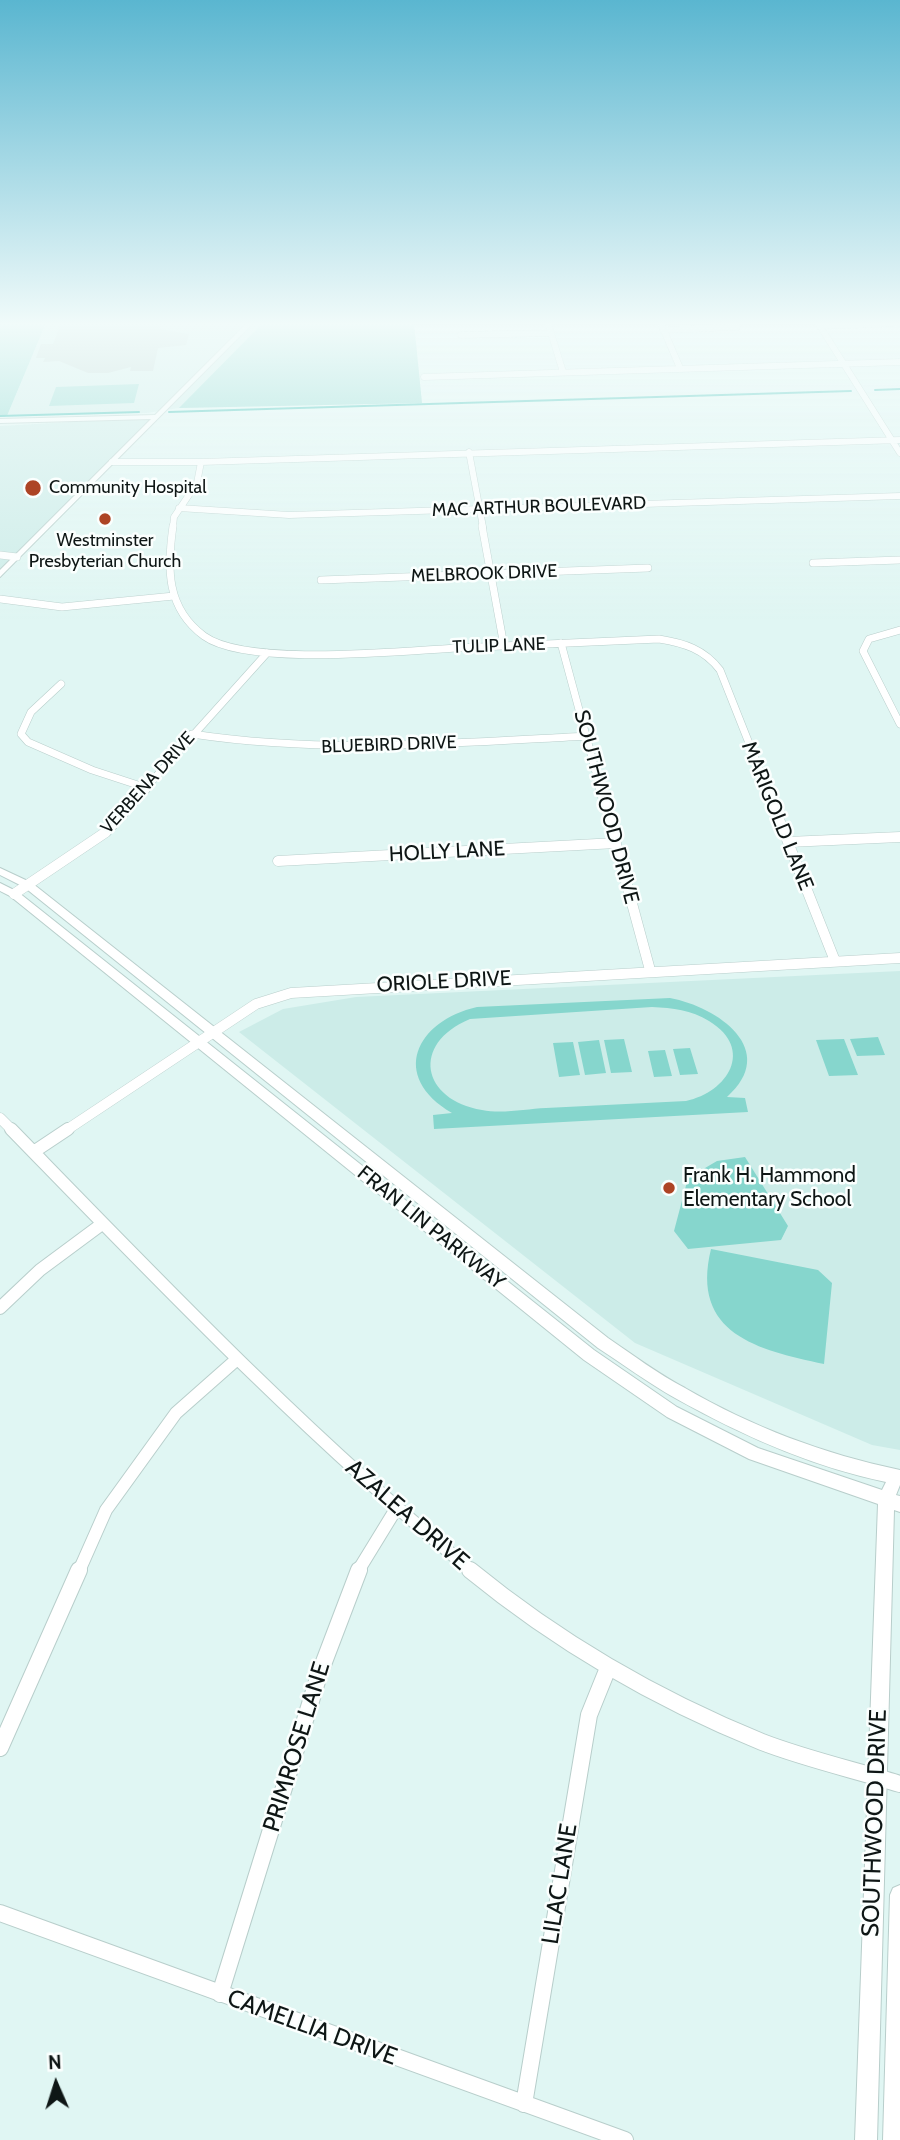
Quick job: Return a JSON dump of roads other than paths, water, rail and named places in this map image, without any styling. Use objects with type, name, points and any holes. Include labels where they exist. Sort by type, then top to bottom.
[{"type":"street","points":[[0,575],[149,423]]},
{"type":"street","points":[[880,423],[900,453]]},
{"type":"street","points":[[112,462],[201,462],[900,440]]},
{"type":"street","points":[[469,452],[504,646]]},
{"type":"street","points":[[0,599],[62,607],[174,596],[168,545],[174,517],[197,483],[201,462]]},
{"type":"street","name":"MAC ARTHUR BOULEVARD","points":[[179,508],[289,515],[900,496]]},
{"type":"street","points":[[0,555],[17,557]]},
{"type":"street","points":[[813,563],[900,559]]},
{"type":"street","name":"MELBROOK DRIVE","points":[[321,580],[648,568]]},
{"type":"street","name":"TULIP LANE","points":[[174,596],[185,620],[205,637],[237,648],[267,653],[302,655],[659,639],[684,643],[710,656],[720,670]]},
{"type":"street","points":[[900,630],[879,634],[865,645],[864,658],[900,724]]},
{"type":"street","name":"SOUTHWOOD DRIVE","points":[[561,643],[650,970]]},
{"type":"street","name":"VERBENA DRIVE","points":[[14,894],[106,832],[144,786],[267,653]]},
{"type":"street","name":"MARIGOLD LANE","points":[[720,670],[835,961]]},
{"type":"street","points":[[61,684],[46,696],[23,723],[22,734],[28,742],[92,770],[144,786]]},
{"type":"street","name":"BLUEBIRD DRIVE","points":[[192,734],[235,743],[308,748],[588,736]]},
{"type":"street","points":[[788,842],[900,837]]},
{"type":"street","name":"HOLLY LANE","points":[[278,861],[616,844]]},
{"type":"street","name":"FRAN LIN PARKWAY","points":[[0,871],[28,885],[603,1343],[679,1393],[807,1454],[899,1479]]},
{"type":"street","name":"FRAN LIN PARKWAY","points":[[0,886],[14,894],[589,1355],[672,1412],[754,1454],[893,1502]]},
{"type":"street","name":"ORIOLE DRIVE","points":[[35,1151],[256,1004],[291,993],[900,957]]},
{"type":"street","name":"AZALEA DRIVE","points":[[0,1118],[236,1360],[396,1509],[521,1612],[608,1668],[709,1719],[765,1743],[900,1784]]},
{"type":"street","points":[[0,1308],[40,1270],[102,1224]]},
{"type":"street","points":[[0,1748],[106,1510],[176,1413],[236,1360]]},
{"type":"street","name":"SOUTHWOOD DRIVE","points":[[866,2140],[877,1779],[893,1502],[899,1479]]},
{"type":"street","name":"PRIMROSE LANE","points":[[220,1994],[319,1675],[352,1579],[396,1509]]},
{"type":"street","name":"LILAC LANE","points":[[524,2104],[589,1714],[608,1668]]},
{"type":"street","name":"SOUTHWOOD DRIVE","points":[[894,2140],[900,1895]]},
{"type":"street","name":"CAMELLIA DRIVE","points":[[0,1913],[625,2140]]},
{"type":"place","name":"Community Hospital","points":[[33,488]]},
{"type":"place","name":"Westminster Presbyterian Church","points":[[105,519]]},
{"type":"place","name":"Frank H. Hammond Elementary School","points":[[669,1188]]}]
